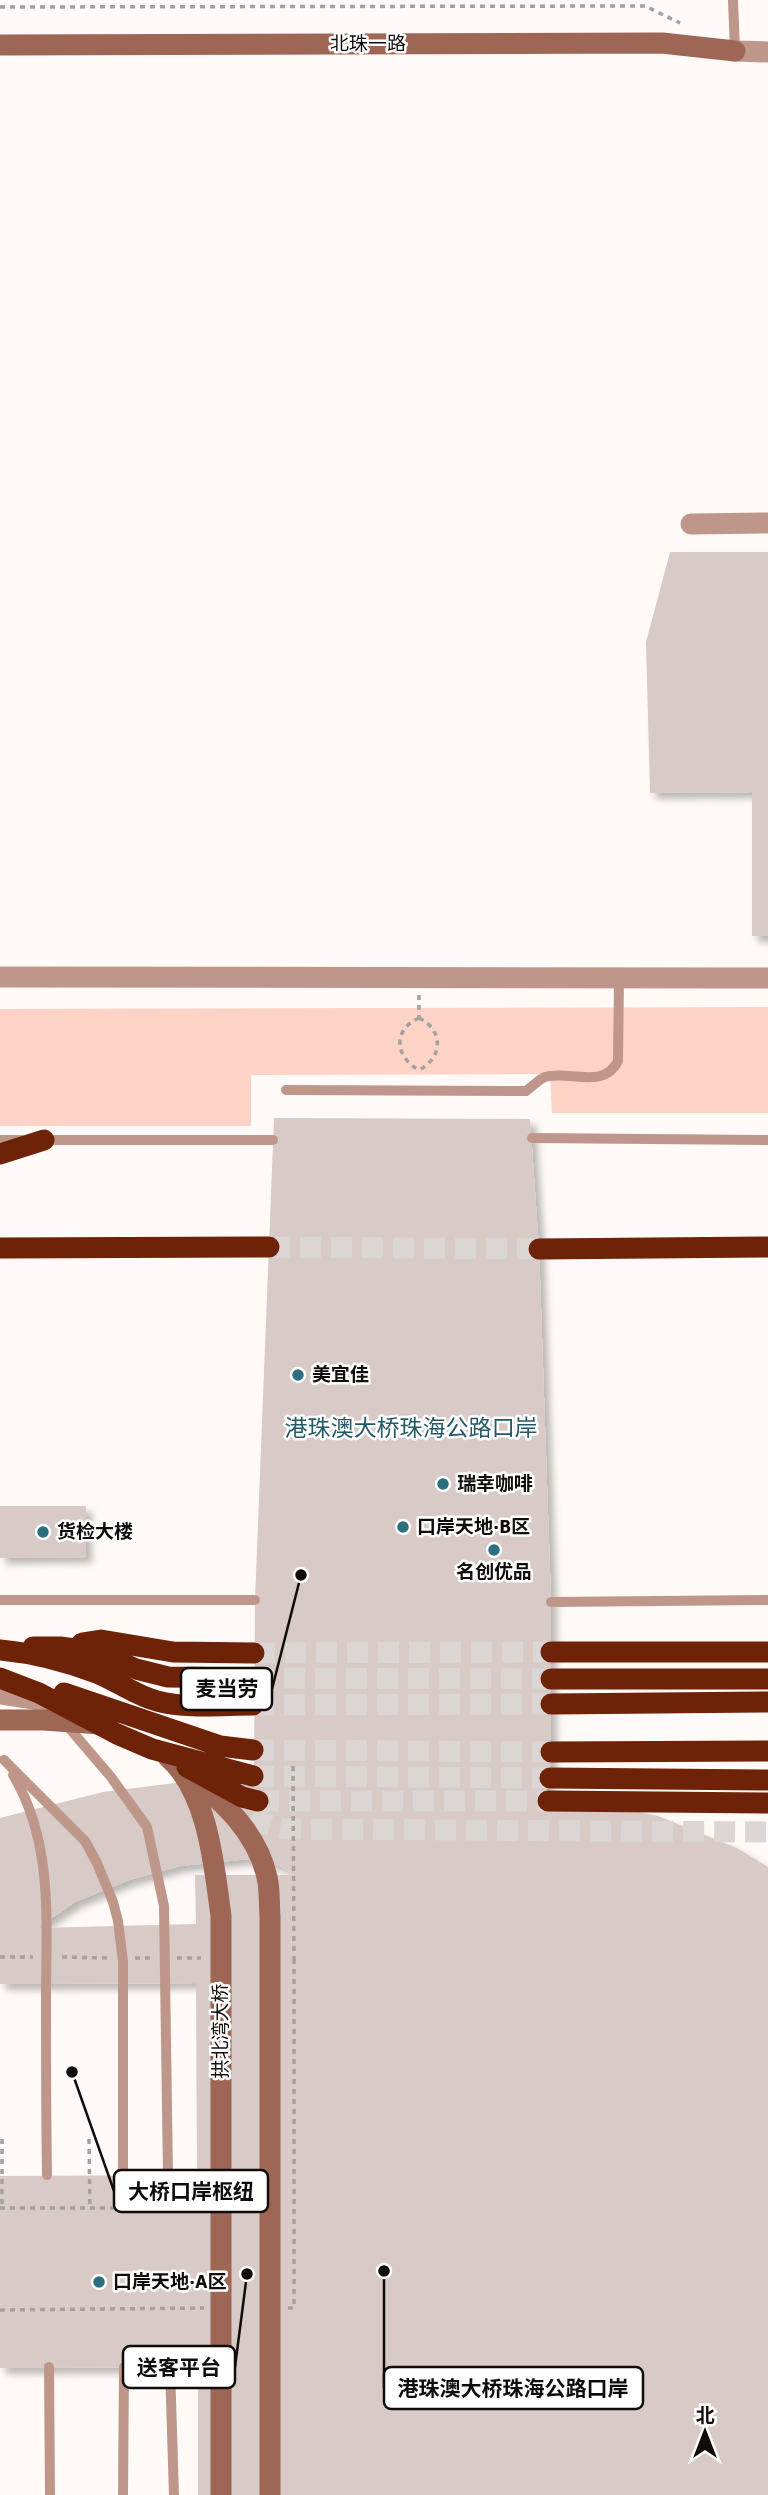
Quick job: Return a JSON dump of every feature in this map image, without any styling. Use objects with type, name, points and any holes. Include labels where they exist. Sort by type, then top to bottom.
[{"type":"highway","points":[[0,1154],[44,1140]]},
{"type":"highway","points":[[0,1248],[269,1247]]},
{"type":"highway","points":[[539,1249],[768,1247]]},
{"type":"highway","points":[[0,1649],[60,1647],[101,1640],[173,1652],[254,1653]]},
{"type":"highway","points":[[60,1647],[98,1652],[136,1669],[168,1677],[253,1678]]},
{"type":"highway","points":[[0,1649],[38,1656],[99,1674],[154,1700],[176,1705],[253,1705]]},
{"type":"highway","points":[[551,1652],[768,1652]]},
{"type":"highway","points":[[0,1675],[152,1749],[242,1797],[258,1801]]},
{"type":"highway","points":[[0,1675],[220,1746],[253,1750]]},
{"type":"highway","points":[[551,1679],[768,1679]]},
{"type":"highway","points":[[551,1704],[768,1702]]},
{"type":"highway","points":[[152,1749],[253,1776]]},
{"type":"highway","points":[[551,1752],[768,1751]]},
{"type":"highway","points":[[550,1778],[768,1780]]},
{"type":"highway","points":[[548,1801],[768,1803]]},
{"type":"main road","name":"北珠一路","points":[[0,45],[662,43],[735,51]]},
{"type":"main road","name":"拱北湾大桥","points":[[0,1720],[44,1720],[121,1727],[150,1741],[179,1767],[196,1798],[207,1832],[221,1916],[221,2495]]},
{"type":"main road","points":[[179,1767],[208,1789],[238,1819],[256,1844],[267,1878],[270,1916],[270,2495]]},
{"type":"street","points":[[735,51],[768,52]]},
{"type":"street","points":[[691,524],[768,523]]},
{"type":"street","points":[[0,977],[768,978]]},
{"type":"street","points":[[0,1694],[60,1703],[121,1727]]},
{"type":"lane","points":[[733,0],[735,51]]},
{"type":"lane","points":[[286,1090],[526,1091],[544,1077],[601,1076],[615,1068],[618,1061],[619,978]]},
{"type":"lane","points":[[532,1138],[768,1140]]},
{"type":"lane","points":[[0,1140],[273,1140]]},
{"type":"lane","points":[[0,1600],[255,1601]]},
{"type":"lane","points":[[551,1602],[768,1600]]},
{"type":"lane","points":[[39,1693],[111,1777],[146,1827],[164,1906],[168,2175]]},
{"type":"lane","points":[[2,1758],[85,1842],[113,1902],[123,1962],[123,2175]]},
{"type":"lane","points":[[2,1758],[24,1793],[35,1824],[46,1878],[47,2175]]},
{"type":"lane","points":[[49,2367],[50,2495]]},
{"type":"lane","points":[[123,2495],[124,2367]]},
{"type":"lane","points":[[170,2367],[174,2495]]},
{"type":"path","points":[[0,7],[645,6]]},
{"type":"path","points":[[419,1018],[431,1026],[438,1042],[433,1060],[419,1070],[410,1065],[400,1051],[406,1026],[419,1018]]},
{"type":"path","points":[[293,1766],[294,1959]]},
{"type":"path","points":[[89,2138],[90,2208]]},
{"type":"path","points":[[2,2139],[1,2208],[213,2208]]},
{"type":"shaded area","points":[[768,1007],[768,1113],[552,1113],[550,1074],[251,1075],[251,1126],[0,1126],[0,1009]]},
{"type":"building","points":[[670,552],[768,552],[768,936],[752,936],[752,792],[650,793],[646,642]]},
{"type":"building","points":[[274,1118],[530,1119],[539,1249],[551,1602],[551,1773],[545,1792],[658,1816],[737,1848],[768,1867],[768,2495],[198,2495],[198,2367],[0,2368],[0,2176],[197,2175],[196,1983],[0,1984],[0,1818],[103,1792],[175,1783],[254,1781],[255,1600]],"holes":[[[249,1859],[280,1866],[295,1875],[195,1875],[196,1924],[37,1928],[75,1902],[129,1880],[180,1866]]]},
{"type":"building","name":"货检大楼","points":[[0,1506],[86,1506],[86,1557],[0,1558]]},
{"type":"tunnel","points":[[269,1247],[539,1249]]},
{"type":"tunnel","points":[[254,1653],[551,1652]]},
{"type":"tunnel","points":[[253,1678],[551,1679]]},
{"type":"tunnel","points":[[253,1705],[551,1704]]},
{"type":"tunnel","points":[[253,1750],[551,1752]]},
{"type":"tunnel","points":[[253,1776],[550,1778]]},
{"type":"tunnel","points":[[227,1798],[253,1818],[285,1829],[768,1832]]},
{"type":"tunnel","points":[[258,1801],[548,1801]]},
{"type":"place","name":"美宜佳","points":[[298,1375]]},
{"type":"place","name":"瑞幸咖啡","points":[[443,1484]]},
{"type":"place","name":"口岸天地·B区","points":[[403,1527]]},
{"type":"place","name":"货检大楼","points":[[43,1532]]},
{"type":"place","name":"名创优品","points":[[494,1550]]},
{"type":"place","name":"麦当劳","points":[[301,1575]]},
{"type":"place","name":"大桥口岸枢纽","points":[[72,2072]]},
{"type":"place","name":"港珠澳大桥珠海公路口岸","points":[[384,2271]]},
{"type":"place","name":"送客平台","points":[[247,2274]]},
{"type":"place","name":"口岸天地·A区","points":[[99,2282]]},
{"type":"district","name":"港珠澳大桥珠海公路口岸","points":[[411,1428]]}]
